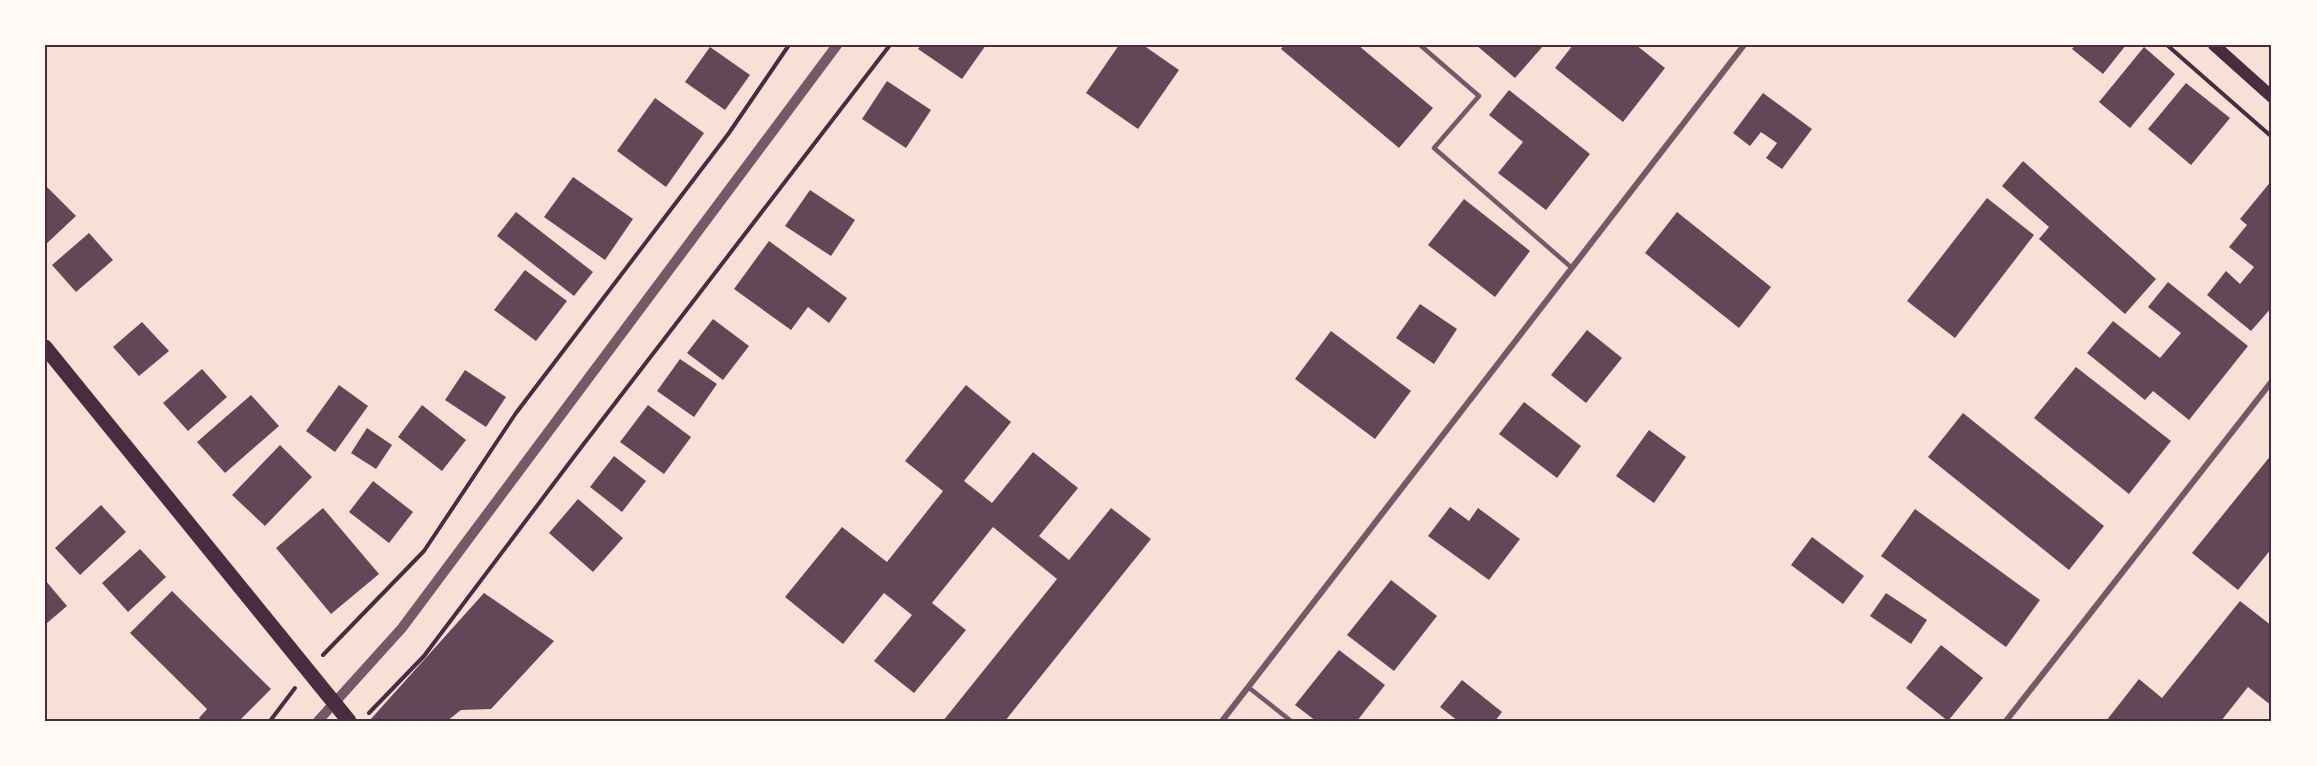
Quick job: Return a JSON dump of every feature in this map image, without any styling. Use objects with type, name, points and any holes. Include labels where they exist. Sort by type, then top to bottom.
[{"type":"main road","points":[[2214,45],[2272,97]]},
{"type":"main road","points":[[45,347],[349,721]]},
{"type":"street","points":[[318,721],[402,628],[837,45]]},
{"type":"street","points":[[1222,721],[1744,45]]},
{"type":"street","points":[[2006,721],[2272,381]]},
{"type":"lane","points":[[1420,45],[1479,96],[1434,148],[1572,268]]},
{"type":"lane","points":[[1248,687],[1291,721]]},
{"type":"path","points":[[270,721],[308,670],[424,551],[516,413],[729,133],[789,45]]},
{"type":"path","points":[[362,721],[424,656],[576,454],[891,45]]},
{"type":"path","points":[[2167,45],[2272,137]]},
{"type":"building","points":[[921,45],[986,45],[962,79],[918,49]]},
{"type":"building","points":[[1119,45],[1143,45],[1179,70],[1138,129],[1086,93]]},
{"type":"building","points":[[1284,45],[1358,45],[1433,108],[1399,148],[1281,49]]},
{"type":"building","points":[[1476,45],[1544,45],[1515,78]]},
{"type":"building","points":[[1573,45],[1636,45],[1665,68],[1623,122],[1555,68]]},
{"type":"building","points":[[2075,45],[2126,45],[2103,74],[2072,49]]},
{"type":"building","points":[[710,47],[750,75],[725,110],[685,82]]},
{"type":"building","points":[[2144,47],[2175,74],[2130,128],[2099,102]]},
{"type":"building","points":[[887,81],[931,110],[906,148],[862,119]]},
{"type":"building","points":[[2186,83],[2230,118],[2191,165],[2148,129]]},
{"type":"building","points":[[1509,90],[1590,154],[1546,210],[1498,173],[1523,142],[1489,115]]},
{"type":"building","points":[[1763,93],[1812,129],[1782,169],[1766,158],[1777,143],[1761,132],[1750,146],[1733,133]]},
{"type":"building","points":[[655,98],[704,133],[666,187],[617,151]]},
{"type":"building","points":[[2023,161],[2156,279],[2125,314],[2039,239],[2049,227],[2002,186]]},
{"type":"building","points":[[573,177],[633,219],[605,260],[544,217]]},
{"type":"building","points":[[2272,180],[2272,307],[2251,331],[2207,295],[2226,271],[2240,284],[2254,267],[2229,247],[2247,225],[2240,219]]},
{"type":"building","points":[[47,187],[76,216],[45,245],[45,189]]},
{"type":"building","points":[[810,190],[855,220],[831,256],[785,226]]},
{"type":"building","points":[[1987,198],[2034,235],[1955,338],[1907,301]]},
{"type":"building","points":[[1464,199],[1530,251],[1495,297],[1428,245]]},
{"type":"building","points":[[516,212],[593,272],[574,296],[497,236]]},
{"type":"building","points":[[1677,212],[1771,287],[1739,328],[1645,253]]},
{"type":"building","points":[[89,233],[113,260],[76,292],[52,265]]},
{"type":"building","points":[[769,241],[847,298],[829,323],[808,307],[791,330],[734,289]]},
{"type":"building","points":[[525,270],[567,301],[536,341],[494,310]]},
{"type":"building","points":[[2168,282],[2248,346],[2189,420],[2153,391],[2145,400],[2087,353],[2113,321],[2160,358],[2181,333],[2148,307]]},
{"type":"building","points":[[1420,304],[1457,329],[1434,364],[1396,338]]},
{"type":"building","points":[[713,319],[749,346],[723,380],[687,353]]},
{"type":"building","points":[[142,322],[169,351],[139,376],[113,347]]},
{"type":"building","points":[[1587,330],[1622,358],[1586,403],[1551,375]]},
{"type":"building","points":[[1331,331],[1411,391],[1375,439],[1295,379]]},
{"type":"building","points":[[680,359],[717,384],[694,417],[657,391]]},
{"type":"building","points":[[2076,367],[2171,441],[2129,494],[2034,418]]},
{"type":"building","points":[[202,369],[227,397],[188,431],[163,403]]},
{"type":"building","points":[[465,370],[506,397],[486,427],[445,400]]},
{"type":"building","points":[[339,385],[368,406],[335,452],[306,431]]},
{"type":"building","points":[[966,385],[1011,422],[964,481],[992,503],[1033,452],[1078,488],[1039,536],[1069,560],[1111,508],[1151,539],[1005,721],[943,721],[1057,579],[993,527],[932,603],[966,630],[914,693],[874,661],[912,615],[884,593],[843,644],[785,597],[842,527],[887,562],[943,491],[905,461]]},
{"type":"building","points":[[251,395],[279,426],[225,473],[197,442]]},
{"type":"building","points":[[1524,402],[1581,446],[1557,478],[1499,434]]},
{"type":"building","points":[[422,405],[466,440],[442,471],[398,437]]},
{"type":"building","points":[[648,405],[691,437],[664,474],[620,442]]},
{"type":"building","points":[[1963,413],[2104,526],[2069,570],[1928,457]]},
{"type":"building","points":[[367,428],[392,445],[376,469],[351,453]]},
{"type":"building","points":[[1649,430],[1686,457],[1654,503],[1616,476]]},
{"type":"building","points":[[280,445],[312,477],[265,526],[232,495]]},
{"type":"building","points":[[2272,454],[2272,548],[2238,590],[2192,553]]},
{"type":"building","points":[[614,456],[646,481],[622,512],[590,487]]},
{"type":"building","points":[[373,481],[413,512],[389,543],[349,512]]},
{"type":"building","points":[[578,499],[623,538],[593,572],[549,533]]},
{"type":"building","points":[[101,505],[126,532],[80,575],[55,548]]},
{"type":"building","points":[[1450,507],[1469,521],[1478,508],[1520,539],[1489,580],[1428,536]]},
{"type":"building","points":[[323,508],[379,574],[331,614],[276,548]]},
{"type":"building","points":[[1915,509],[2040,600],[2006,647],[1881,556]]},
{"type":"building","points":[[1812,537],[1864,576],[1843,604],[1791,565]]},
{"type":"building","points":[[140,549],[166,577],[128,612],[102,583]]},
{"type":"building","points":[[45,580],[67,606],[47,623],[45,621]]},
{"type":"building","points":[[1391,580],[1437,616],[1394,671],[1347,635]]},
{"type":"building","points":[[172,591],[271,689],[239,721],[202,721],[199,718],[207,709],[130,633]]},
{"type":"building","points":[[484,593],[554,641],[491,709],[461,710],[447,721],[371,721],[370,720]]},
{"type":"building","points":[[1886,593],[1927,620],[1911,644],[1870,616]]},
{"type":"building","points":[[2240,601],[2272,626],[2272,706],[2248,687],[2221,721],[2106,721],[2139,679],[2162,698]]},
{"type":"building","points":[[1941,645],[1983,678],[1948,721],[1906,688]]},
{"type":"building","points":[[1339,650],[1385,685],[1357,721],[1316,721],[1295,705]]},
{"type":"building","points":[[1462,680],[1502,712],[1495,721],[1458,721],[1440,707]]}]
